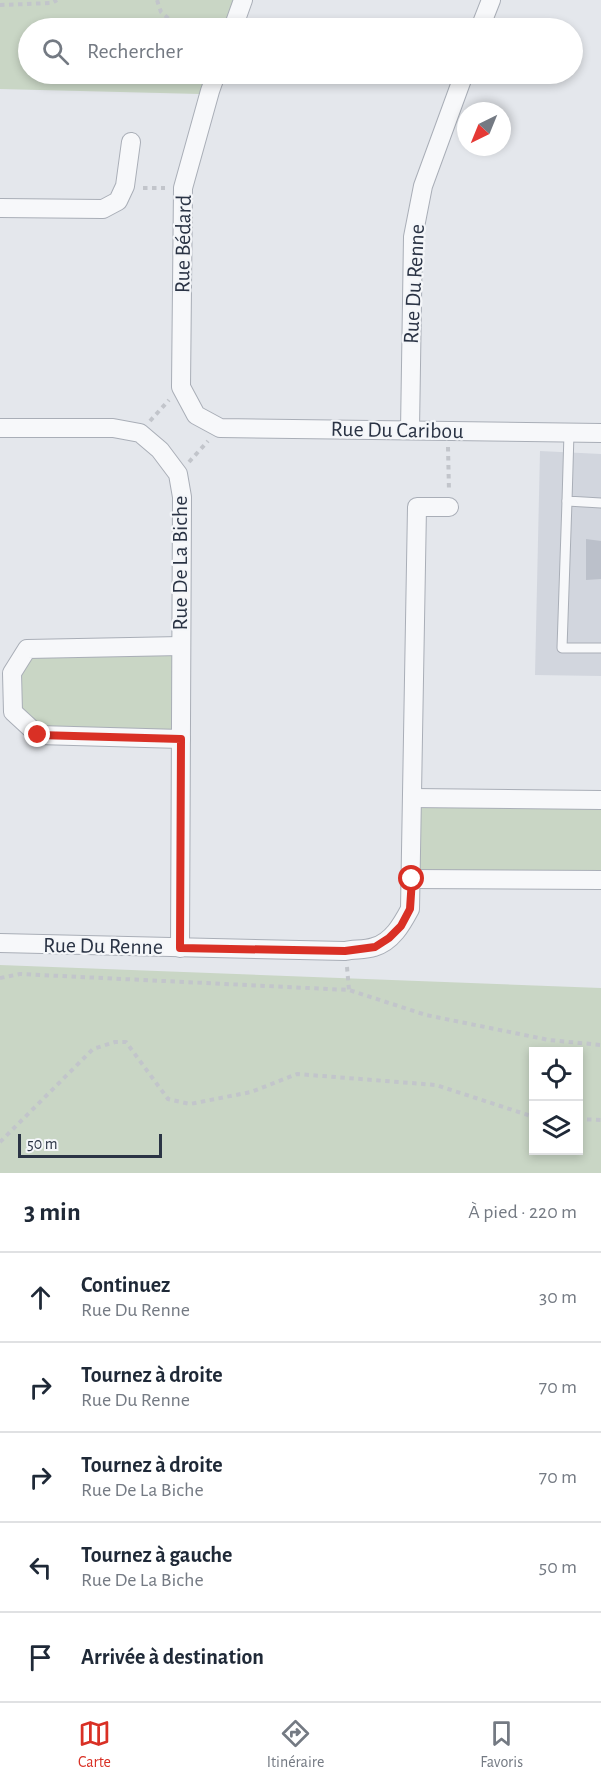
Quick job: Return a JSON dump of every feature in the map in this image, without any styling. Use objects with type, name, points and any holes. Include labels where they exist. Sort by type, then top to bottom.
[{"type":"street","points":[[237,18],[243,0]]},
{"type":"street","points":[[484,18],[491,0]]},
{"type":"street","name":"Rue Bédard","points":[[196,414],[181,387],[183,188],[212,84]]},
{"type":"street","name":"Rue Du Renne","points":[[410,430],[413,237],[423,186],[460,84]]},
{"type":"street","points":[[0,208],[104,208],[118,201],[125,186],[131,142]]},
{"type":"street","name":"Rue Du Caribou","points":[[196,414],[220,428],[601,433]]},
{"type":"street","points":[[0,428],[114,428],[140,433]]},
{"type":"street","name":"Rue De La Biche","points":[[140,433],[160,450],[178,474],[182,497],[180,948]]},
{"type":"street","name":"Rue Du Renne","points":[[0,943],[345,951],[375,947],[389,938],[401,926],[410,909],[412,879],[417,507],[449,507]]},
{"type":"street","name":"Rue De La Biche","points":[[181,646],[27,650],[12,673],[13,712],[38,735],[181,739]]},
{"type":"street","points":[[412,798],[601,800]]},
{"type":"street","points":[[412,879],[601,880]]},
{"type":"lane","points":[[569,433],[562,648],[601,648]]},
{"type":"lane","points":[[567,501],[601,503]]},
{"type":"path","points":[[0,5],[52,3],[57,0]]},
{"type":"path","points":[[157,0],[161,12],[168,18]]},
{"type":"path","points":[[118,201],[143,188],[183,188]]},
{"type":"path","points":[[140,433],[181,387]]},
{"type":"path","points":[[178,474],[220,428]]},
{"type":"path","points":[[448,431],[449,507]]},
{"type":"path","points":[[0,978],[20,974],[350,990],[426,1015],[549,1040],[601,1045]]},
{"type":"path","points":[[0,1142],[93,1049],[115,1042],[126,1042],[168,1099],[190,1104],[251,1092],[297,1074],[436,1085],[529,1115]]},
{"type":"path","points":[[583,1119],[601,1120]]},
{"type":"shaded area","points":[[540,451],[601,454],[601,676],[535,675]]},
{"type":"green space","points":[[0,0],[234,0],[228,18],[18,18],[18,84],[204,84],[200,94],[0,89]]},
{"type":"green space","points":[[181,646],[181,739],[38,735],[13,712],[12,673],[27,649]]},
{"type":"green space","points":[[412,798],[601,800],[601,880],[412,879]]},
{"type":"green space","points":[[0,965],[601,988],[601,1173],[0,1173]]},
{"type":"building","points":[[586,539],[601,541],[601,579],[586,580]]},
{"type":"route","points":[[38,735],[181,739],[180,948],[345,951],[375,947],[401,926],[410,909],[412,879]]}]
